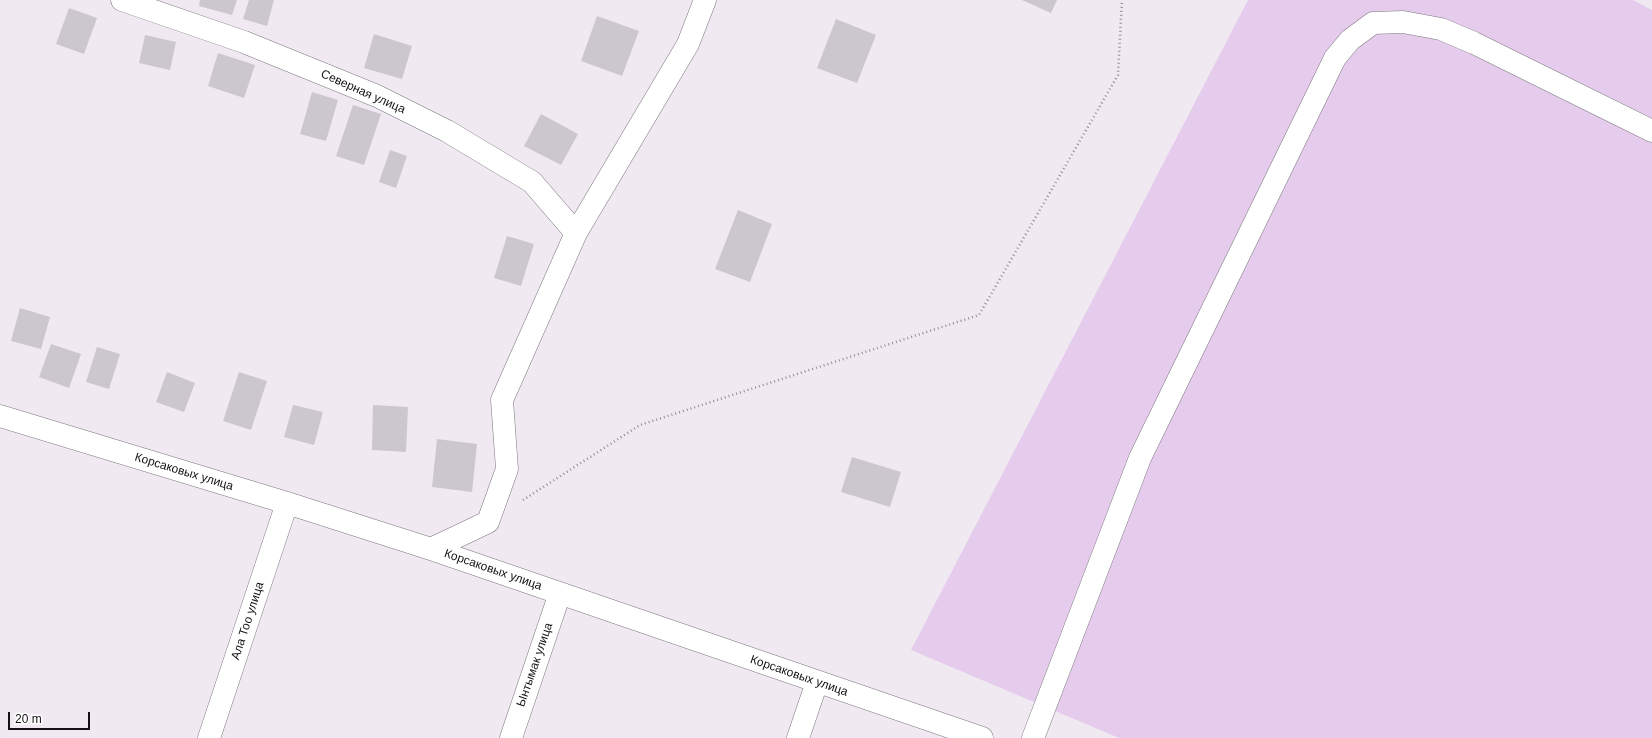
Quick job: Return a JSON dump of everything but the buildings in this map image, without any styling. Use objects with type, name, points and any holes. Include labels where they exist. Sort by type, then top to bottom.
[{"type":"street","name":"Северная улица","points":[[122,0],[266,51],[377,96],[447,131],[532,182],[576,233]]},
{"type":"street","points":[[430,549],[488,522],[507,469],[502,400],[576,233],[688,44],[705,0]]},
{"type":"street","points":[[1033,738],[1140,458],[1335,58],[1350,40],[1373,23],[1403,22],[1441,29],[1474,43],[1652,131]]},
{"type":"street","name":"Корсаковых улица","points":[[0,416],[287,503],[430,549],[982,738]]},
{"type":"street","name":"Ала Тоо улица","points":[[209,738],[287,503]]},
{"type":"street","name":"Ынтымак улица","points":[[511,738],[560,593]]},
{"type":"street","points":[[798,738],[817,682]]},
{"type":"path","points":[[521,501],[640,425],[979,315],[1118,75],[1122,0]]},
{"type":"shaded area","points":[[1248,0],[1633,0],[1652,10],[1652,738],[1119,738],[911,650]]}]
